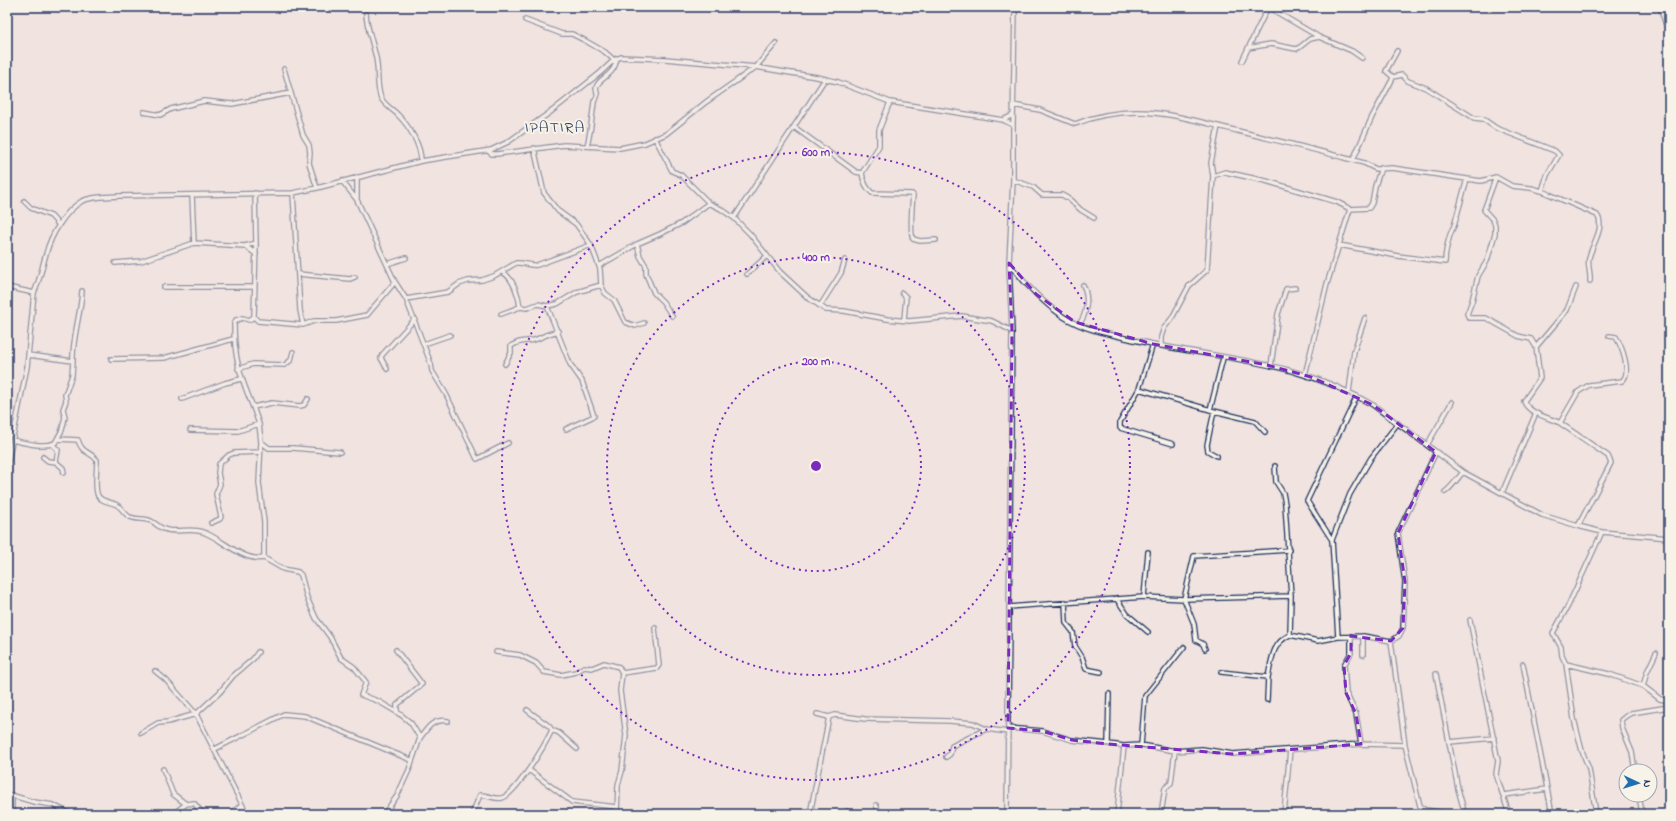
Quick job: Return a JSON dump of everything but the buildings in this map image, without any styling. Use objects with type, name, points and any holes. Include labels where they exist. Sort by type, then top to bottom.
[{"type":"street","points":[[1007,814],[1012,331],[1009,263],[1013,180],[1015,7]]},
{"type":"street","points":[[1242,61],[1268,7],[1318,37],[1352,51],[1362,58]]},
{"type":"street","points":[[1660,7],[1669,34]]},
{"type":"street","points":[[366,14],[367,29],[376,59],[381,96],[384,102],[408,126],[421,153],[421,160]]},
{"type":"street","points":[[525,20],[562,34],[572,34],[615,59],[616,65],[611,74],[601,80],[596,87],[597,97],[594,102],[591,129],[587,146]]},
{"type":"street","points":[[1248,48],[1271,44],[1296,49],[1310,39],[1318,37]]},
{"type":"street","points":[[7,467],[28,355],[34,292],[39,282],[49,244],[59,225],[66,216],[82,202],[95,198],[119,196],[292,193],[317,188],[421,160],[564,145],[620,148],[639,145],[666,134],[706,102],[756,68],[776,43]]},
{"type":"street","points":[[1397,51],[1386,71],[1393,77],[1402,76],[1408,81],[1426,88],[1474,118],[1483,119],[1496,128],[1555,151],[1559,155],[1547,175],[1542,191]]},
{"type":"street","points":[[491,152],[508,142],[552,110],[600,73],[615,59],[639,57],[756,68],[825,79],[855,88],[890,102],[1002,120],[1013,125]]},
{"type":"street","points":[[284,69],[303,135],[309,145],[309,163],[317,188]]},
{"type":"street","points":[[1353,160],[1372,117],[1393,77]]},
{"type":"street","points":[[734,218],[825,79]]},
{"type":"street","points":[[144,112],[160,114],[171,109],[204,101],[232,104],[291,93]]},
{"type":"street","points":[[890,102],[879,130],[879,146],[862,173],[863,178],[868,189],[872,193],[912,194],[913,224],[911,234],[913,239],[920,241],[936,240]]},
{"type":"street","points":[[1013,105],[1040,110],[1075,124],[1109,114],[1150,111],[1185,117],[1353,160],[1376,169],[1392,168],[1481,180],[1496,177],[1512,186],[1542,191],[1597,215],[1600,219],[1588,261],[1591,273],[1590,281]]},
{"type":"street","points":[[1002,120],[1013,115]]},
{"type":"street","points":[[1161,346],[1161,337],[1164,328],[1175,312],[1189,286],[1207,270],[1213,176],[1211,163],[1218,126]]},
{"type":"street","points":[[794,127],[856,172],[862,173]]},
{"type":"street","points":[[655,138],[672,170],[681,175],[709,203],[734,218],[750,234],[780,272],[793,285],[826,310],[844,311],[904,320],[962,316],[992,321],[1012,331]]},
{"type":"street","points":[[534,148],[544,193],[558,211],[576,224],[591,245],[599,266],[601,285],[605,293],[614,300],[625,322],[635,326],[644,323]]},
{"type":"street","points":[[1213,176],[1225,172],[1266,181],[1337,202],[1350,209],[1369,208],[1372,203],[1375,186],[1381,168]]},
{"type":"street","points":[[357,177],[357,200]]},
{"type":"street","points":[[1496,177],[1484,210],[1493,220],[1495,225],[1495,234],[1487,261],[1478,276],[1467,316],[1475,319],[1486,318],[1518,336],[1531,339],[1536,347],[1540,378],[1524,401],[1529,408],[1536,413],[1560,423],[1608,456],[1611,462],[1578,526]]},
{"type":"street","points":[[1339,245],[1398,256],[1445,262],[1450,232],[1454,226],[1467,179]]},
{"type":"street","points":[[1013,180],[1033,187],[1042,195],[1062,196],[1069,199],[1081,210],[1094,218]]},
{"type":"street","points":[[342,181],[357,200],[386,264],[406,300],[415,319],[431,364],[432,371],[446,394],[477,459],[508,443]]},
{"type":"street","points":[[255,193],[256,254],[254,317],[258,321],[303,326],[314,322],[336,321],[367,315],[395,282]]},
{"type":"street","points":[[292,193],[303,326]]},
{"type":"street","points":[[192,195],[194,243]]},
{"type":"street","points":[[24,201],[30,208],[50,216],[59,225]]},
{"type":"street","points":[[599,266],[637,244],[682,223],[709,203]]},
{"type":"street","points":[[1305,375],[1327,284],[1350,209]]},
{"type":"street","points":[[115,263],[141,261],[194,243],[245,246],[256,243]]},
{"type":"street","points":[[637,244],[640,256],[646,266],[646,274],[654,293],[672,316]]},
{"type":"street","points":[[406,300],[448,292],[459,284],[468,281],[482,280],[502,272],[516,263],[520,262],[528,266],[537,265],[591,245]]},
{"type":"street","points":[[245,246],[256,254]]},
{"type":"street","points":[[747,274],[767,256]]},
{"type":"street","points":[[386,264],[406,258]]},
{"type":"street","points":[[820,306],[841,273],[845,260]]},
{"type":"street","points":[[1009,263],[1036,294],[1065,317],[1079,324],[1114,335],[1161,346],[1270,366],[1305,375],[1349,392],[1382,410],[1463,472],[1542,515],[1602,532],[1669,538]]},
{"type":"street","points":[[502,272],[508,275],[520,307]]},
{"type":"street","points":[[298,274],[350,279],[355,277]]},
{"type":"street","points":[[501,314],[520,307],[527,308],[538,304],[548,306],[557,304],[577,292],[601,285]]},
{"type":"street","points":[[1079,324],[1083,319],[1086,304],[1086,290],[1083,285]]},
{"type":"street","points":[[7,287],[34,292]]},
{"type":"street","points":[[164,287],[255,287]]},
{"type":"street","points":[[1536,347],[1567,310],[1576,287]]},
{"type":"street","points":[[1270,366],[1278,314],[1286,289],[1295,288]]},
{"type":"street","points":[[12,440],[34,444],[52,444],[58,439],[65,418],[63,409],[66,401],[65,394],[72,374],[72,351],[77,329],[82,291]]},
{"type":"street","points":[[902,293],[906,297],[904,320]]},
{"type":"street","points":[[548,306],[570,364],[582,381],[594,416],[566,429]]},
{"type":"street","points":[[254,317],[249,320],[244,318],[236,320],[234,324],[233,338],[241,379],[259,424],[261,442],[259,482],[264,522],[264,558]]},
{"type":"street","points":[[1349,392],[1354,351],[1365,318]]},
{"type":"street","points":[[387,369],[381,358],[382,355],[415,319]]},
{"type":"street","points":[[505,364],[511,353],[511,346],[517,342],[536,339],[540,336],[558,331]]},
{"type":"street","points":[[424,344],[450,335]]},
{"type":"street","points":[[1560,423],[1578,392],[1589,385],[1622,381],[1625,378],[1627,372],[1620,343],[1616,337],[1608,336]]},
{"type":"street","points":[[111,359],[164,358],[233,338]]},
{"type":"street","points":[[1153,344],[1139,389],[1120,422],[1120,428],[1173,444]]},
{"type":"street","points":[[238,369],[253,364],[286,364],[291,360],[293,352]]},
{"type":"street","points":[[28,355],[73,361]]},
{"type":"street","points":[[1210,410],[1223,358]]},
{"type":"street","points":[[182,399],[225,383],[241,379]]},
{"type":"street","points":[[1139,389],[1210,410],[1255,421],[1265,432]]},
{"type":"street","points":[[1332,540],[1307,501],[1357,396]]},
{"type":"street","points":[[253,407],[272,403],[300,406],[304,405],[308,399]]},
{"type":"street","points":[[1428,445],[1452,402]]},
{"type":"street","points":[[1214,411],[1207,445],[1208,451],[1217,456]]},
{"type":"street","points":[[1502,492],[1536,413]]},
{"type":"street","points":[[1338,637],[1332,540],[1350,494],[1371,458],[1398,423]]},
{"type":"street","points":[[190,430],[238,431],[259,424]]},
{"type":"street","points":[[7,434],[13,435]]},
{"type":"street","points":[[58,439],[78,440],[82,450],[94,456],[97,460],[95,480],[99,496],[106,502],[119,506],[130,517],[147,519],[164,529],[178,531],[191,529],[204,532],[232,549],[258,559],[264,558],[283,569],[298,572],[301,575],[307,598],[316,618],[330,637],[341,658],[354,667],[366,682],[361,695],[378,701],[400,714],[411,723],[420,738]]},
{"type":"street","points":[[261,442],[269,448],[293,448],[340,452]]},
{"type":"street","points":[[52,444],[58,450],[56,462]]},
{"type":"street","points":[[211,523],[220,519],[221,517],[216,494],[220,484],[218,473],[219,464],[229,455],[234,453],[260,452]]},
{"type":"street","points":[[1267,700],[1268,677],[1275,647],[1282,638],[1290,635],[1318,641],[1338,637],[1362,636],[1392,641],[1399,636],[1403,628],[1405,582],[1398,533],[1436,452]]},
{"type":"street","points":[[43,457],[48,461],[56,462],[63,468],[64,472]]},
{"type":"street","points":[[1274,466],[1276,482],[1283,493],[1285,504],[1291,596],[1290,635]]},
{"type":"street","points":[[1445,492],[1449,490],[1454,481],[1463,472]]},
{"type":"street","points":[[1596,814],[1589,769],[1582,751],[1574,719],[1566,664],[1562,656],[1561,647],[1553,633],[1568,606],[1602,532]]},
{"type":"street","points":[[1205,649],[1203,644],[1196,640],[1194,624],[1184,599],[1194,556],[1289,550]]},
{"type":"street","points":[[1144,597],[1148,552]]},
{"type":"street","points":[[1009,607],[1116,598],[1144,597],[1184,599],[1291,596]]},
{"type":"street","points":[[1116,598],[1127,614],[1148,632]]},
{"type":"street","points":[[1065,602],[1066,623],[1073,632],[1075,646],[1086,669],[1100,672]]},
{"type":"street","points":[[1470,620],[1498,761],[1496,774],[1509,814]]},
{"type":"street","points":[[622,672],[658,668],[659,665],[655,628]]},
{"type":"street","points":[[1351,636],[1351,653],[1344,665],[1346,693],[1356,714],[1361,744]]},
{"type":"street","points":[[1362,636],[1363,655]]},
{"type":"street","points":[[1392,641],[1405,745],[1420,806],[1425,810],[1454,814]]},
{"type":"street","points":[[1141,745],[1145,696],[1184,646]]},
{"type":"street","points":[[396,650],[422,684],[398,705],[397,711],[400,714]]},
{"type":"street","points":[[141,732],[158,723],[168,722],[196,714],[220,692],[233,676],[253,659],[258,652]]},
{"type":"street","points":[[496,652],[520,655],[536,663],[544,672],[561,675],[576,672],[584,667],[592,668],[604,663],[619,667],[622,672],[620,691],[626,735],[622,770],[618,785],[617,814]]},
{"type":"street","points":[[1643,686],[1647,672],[1656,653]]},
{"type":"street","points":[[1523,664],[1552,814]]},
{"type":"street","points":[[1566,664],[1609,674],[1643,686],[1660,699],[1669,701]]},
{"type":"street","points":[[155,671],[166,680],[196,714],[215,749],[242,806],[248,814]]},
{"type":"street","points":[[1221,672],[1268,677]]},
{"type":"street","points":[[1436,674],[1458,789],[1463,807],[1463,814]]},
{"type":"street","points":[[1108,744],[1109,694]]},
{"type":"street","points":[[1634,763],[1632,752],[1622,728],[1621,720],[1631,713],[1669,707]]},
{"type":"street","points":[[527,710],[549,726],[552,730],[559,733],[577,749]]},
{"type":"street","points":[[215,749],[284,714],[305,716],[411,760]]},
{"type":"street","points":[[817,714],[829,717],[835,715],[865,719],[950,721],[973,724],[986,729],[1042,731],[1072,740],[1124,746],[1141,745],[1174,751],[1202,749],[1233,754],[1361,744],[1405,745]]},
{"type":"street","points":[[810,814],[829,717]]},
{"type":"street","points":[[384,814],[397,796],[409,770],[411,760],[420,738],[429,725],[441,720],[448,721]]},
{"type":"street","points":[[946,757],[950,754],[952,746],[986,729]]},
{"type":"street","points":[[472,814],[480,795],[503,798],[512,791],[529,770],[552,730]]},
{"type":"street","points":[[1449,742],[1494,738]]},
{"type":"street","points":[[1117,814],[1124,746]]},
{"type":"street","points":[[1284,814],[1290,750]]},
{"type":"street","points":[[1161,814],[1164,788],[1171,783],[1174,751]]},
{"type":"street","points":[[163,769],[173,794],[186,804]]},
{"type":"street","points":[[529,770],[572,802],[617,807]]},
{"type":"street","points":[[1504,795],[1547,788]]},
{"type":"street","points":[[7,794],[34,802],[54,805],[71,814]]},
{"type":"street","points":[[12,795],[12,814]]},
{"type":"street","points":[[173,814],[186,804],[194,803],[204,814]]},
{"type":"street","points":[[1640,803],[1642,814]]},
{"type":"street","points":[[876,805],[880,814]]},
{"type":"street","points":[[230,814],[242,806]]},
{"type":"highlighted area","points":[[1009,263],[1036,294],[1075,322],[1153,344],[1267,365],[1311,377],[1373,405],[1436,452],[1398,533],[1405,582],[1403,628],[1391,641],[1351,636],[1351,653],[1344,665],[1346,693],[1356,714],[1361,744],[1233,754],[1072,740],[1042,731],[1008,728],[1012,331]]},
{"type":"district","name":"IPATIRA","points":[[555,126]]}]
